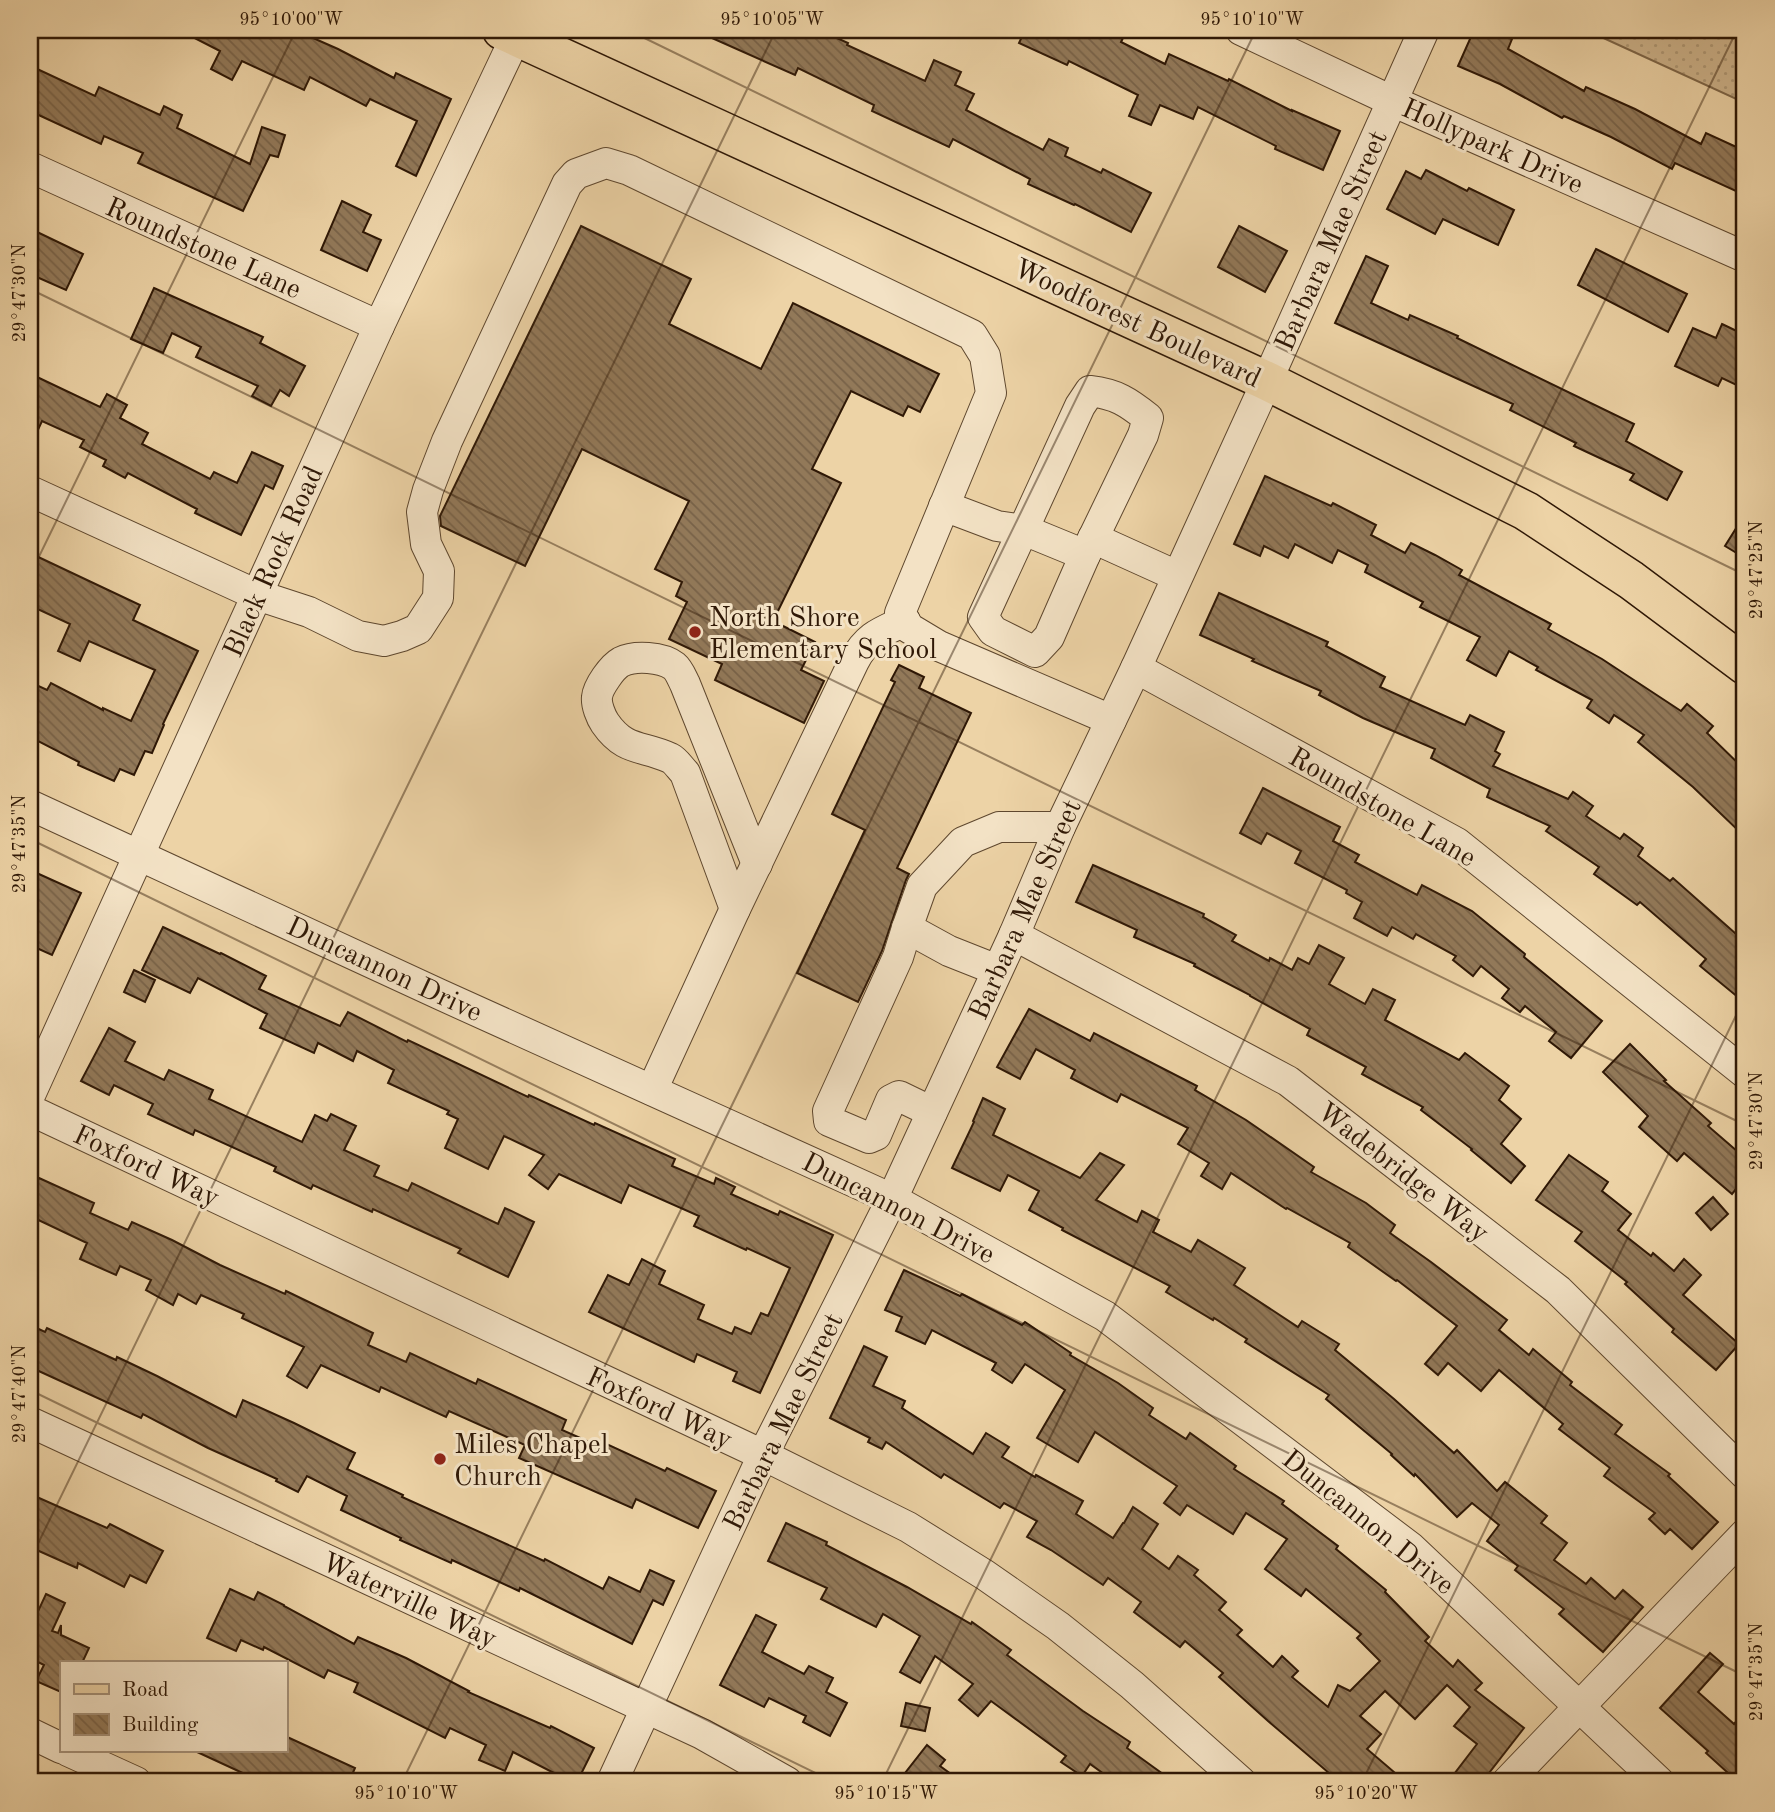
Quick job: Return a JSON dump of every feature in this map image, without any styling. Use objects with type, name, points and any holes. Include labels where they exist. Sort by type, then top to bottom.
[{"type":"main road","name":"Woodforest Boulevard","points":[[512,32],[1267,381],[1526,512],[1631,580],[1745,665]]},
{"type":"street","name":"Hollypark Drive","points":[[1241,30],[1392,101],[1745,257]]},
{"type":"street","name":"Barbara Mae Street","points":[[612,1782],[763,1455],[892,1199],[1014,935],[1059,827],[1136,668],[1267,381],[1424,30]]},
{"type":"street","name":"Black Rock Road","points":[[30,1095],[512,32]]},
{"type":"street","points":[[30,491],[257,595],[309,612],[358,636],[384,641],[418,629],[438,598],[439,571],[426,544],[422,512],[447,441],[567,184],[576,174],[606,163],[629,170],[972,335],[985,356],[991,393],[900,613],[909,628],[939,646],[1111,720]]},
{"type":"street","name":"Roundstone Lane","points":[[30,167],[379,326]]},
{"type":"street","points":[[1090,391],[1108,393],[1130,404],[1148,418],[1143,435],[1049,637],[1035,652],[993,631],[983,617],[1024,530],[1080,406],[1090,391]]},
{"type":"street","points":[[944,506],[997,526],[1024,530],[1089,547],[1177,576]]},
{"type":"street","points":[[652,1090],[862,646],[875,635],[905,621]]},
{"type":"street","points":[[736,909],[685,773],[673,759],[630,746],[612,734],[601,717],[597,698],[605,678],[621,662],[641,658],[659,659],[676,667],[757,864]]},
{"type":"street","name":"Roundstone Lane","points":[[1136,668],[1457,842],[1745,1073]]},
{"type":"street","name":"Duncannon Drive","points":[[30,805],[892,1199],[1105,1316],[1410,1547],[1659,1782]]},
{"type":"street","points":[[932,1112],[899,1096],[891,1100],[876,1135],[869,1139],[829,1121],[828,1111],[898,957],[922,886],[963,842],[999,827],[1059,827]]},
{"type":"street","points":[[907,929],[949,951],[997,970]]},
{"type":"street","name":"Wadebridge Way","points":[[1014,935],[1288,1081],[1558,1290],[1745,1474]]},
{"type":"street","name":"Foxford Way","points":[[30,1110],[763,1455],[908,1527],[985,1575],[1058,1626],[1132,1685],[1241,1782]]},
{"type":"street","name":"Waterville Way","points":[[30,1422],[702,1734],[787,1782]]},
{"type":"street","points":[[1507,1782],[1745,1534]]},
{"type":"street","points":[[30,1733],[60,1748]]},
{"type":"street","points":[[70,1752],[136,1782]]},
{"type":"shaded area","points":[[1586,30],[1745,30],[1745,103]]},
{"type":"building","points":[[179,30],[295,30],[394,78],[396,73],[451,99],[416,176],[396,166],[417,121],[370,99],[366,106],[310,77],[304,90],[242,61],[232,80],[211,69],[220,51]]},
{"type":"building","points":[[694,30],[777,30],[789,35],[792,30],[819,30],[925,81],[934,60],[961,72],[955,85],[974,94],[966,110],[1043,150],[1049,139],[1068,148],[1065,156],[1101,173],[1103,169],[1151,193],[1131,232],[1028,184],[1030,179],[953,139],[949,147],[872,111],[874,105],[798,68],[795,75]]},
{"type":"building","points":[[1025,30],[1127,30],[1121,42],[1165,64],[1169,54],[1340,131],[1323,170],[1275,149],[1276,146],[1198,107],[1193,119],[1160,105],[1151,125],[1129,116],[1138,95],[1069,61],[1067,65],[1019,43]]},
{"type":"building","points":[[1474,30],[1491,30],[1512,39],[1508,49],[1584,91],[1586,87],[1635,109],[1701,144],[1706,133],[1745,151],[1745,176],[1738,192],[1675,163],[1672,169],[1611,137],[1564,116],[1562,118],[1500,84],[1458,66]]},
{"type":"building","points":[[35,68],[95,96],[99,87],[160,115],[164,106],[182,115],[177,128],[250,164],[262,127],[285,135],[278,157],[270,155],[243,211],[138,163],[143,153],[104,136],[101,144],[30,111],[30,80]]},
{"type":"building","points":[[1426,170],[1467,191],[1469,188],[1514,210],[1498,245],[1443,219],[1435,234],[1387,209],[1406,171],[1421,179]]},
{"type":"building","points":[[342,201],[371,215],[363,232],[381,240],[367,271],[321,250]]},
{"type":"building","points":[[581,226],[691,279],[669,324],[761,369],[793,303],[939,374],[920,412],[908,406],[903,416],[851,391],[812,469],[841,483],[773,621],[815,642],[801,670],[824,681],[804,723],[715,680],[722,664],[669,639],[687,602],[676,596],[682,582],[655,569],[689,501],[582,449],[525,566],[441,526],[440,516]]},
{"type":"building","points":[[1239,226],[1287,251],[1265,292],[1218,267]]},
{"type":"building","points":[[35,231],[83,254],[66,290],[30,274],[30,242]]},
{"type":"building","points":[[1596,249],[1687,294],[1668,332],[1578,285]]},
{"type":"building","points":[[1366,256],[1388,266],[1371,303],[1408,320],[1410,315],[1458,336],[1457,338],[1634,424],[1626,441],[1682,472],[1667,500],[1630,480],[1634,474],[1574,446],[1576,443],[1510,410],[1513,404],[1335,323]]},
{"type":"building","points":[[154,288],[263,337],[260,343],[305,366],[289,396],[280,390],[271,406],[252,396],[258,386],[196,357],[201,347],[172,333],[163,353],[131,339]]},
{"type":"building","points":[[1722,324],[1745,335],[1745,389],[1722,378],[1718,386],[1675,366],[1693,328],[1716,338]]},
{"type":"building","points":[[37,377],[100,407],[107,394],[127,405],[120,418],[148,433],[142,444],[210,479],[214,472],[237,483],[252,452],[283,466],[273,489],[265,485],[241,535],[195,513],[197,509],[128,473],[125,478],[103,466],[106,460],[80,447],[84,440],[42,421],[30,447],[30,392]]},
{"type":"building","points":[[1265,476],[1331,506],[1333,503],[1376,525],[1371,535],[1405,553],[1411,543],[1435,555],[1462,570],[1459,575],[1551,624],[1548,629],[1602,659],[1681,711],[1687,704],[1713,726],[1707,733],[1745,770],[1745,837],[1693,787],[1638,742],[1644,735],[1614,715],[1609,723],[1587,708],[1592,700],[1536,670],[1538,667],[1509,651],[1496,676],[1467,660],[1480,637],[1420,607],[1423,602],[1365,572],[1368,565],[1338,550],[1332,563],[1295,544],[1288,558],[1264,546],[1260,556],[1234,544]]},
{"type":"building","points":[[1745,514],[1745,558],[1725,546]]},
{"type":"building","points":[[34,555],[140,605],[133,620],[198,651],[152,753],[145,751],[134,775],[120,769],[114,781],[78,765],[79,762],[30,737],[30,682],[47,690],[51,683],[131,721],[155,670],[89,641],[80,661],[58,651],[70,624],[31,606],[38,590],[30,587],[30,565]]},
{"type":"building","points":[[1219,593],[1328,642],[1326,646],[1385,677],[1380,687],[1465,725],[1470,715],[1504,732],[1495,751],[1500,754],[1493,766],[1568,799],[1573,792],[1593,806],[1586,816],[1620,839],[1624,834],[1643,848],[1638,856],[1670,881],[1673,878],[1745,942],[1745,1003],[1700,966],[1706,959],[1640,902],[1637,905],[1594,874],[1599,867],[1546,831],[1550,826],[1487,797],[1490,789],[1431,758],[1435,749],[1363,718],[1319,695],[1321,691],[1200,635]]},
{"type":"building","points":[[899,665],[924,677],[919,688],[971,713],[897,868],[909,874],[882,951],[858,1002],[797,973],[865,830],[832,814],[895,682],[891,680]]},
{"type":"building","points":[[1263,788],[1340,827],[1333,841],[1359,855],[1355,862],[1417,895],[1422,885],[1472,911],[1602,1021],[1571,1058],[1549,1041],[1556,1032],[1525,1006],[1520,1012],[1502,998],[1509,989],[1481,966],[1473,976],[1453,960],[1456,956],[1416,934],[1413,939],[1392,927],[1387,936],[1354,918],[1362,902],[1346,893],[1347,890],[1295,863],[1301,851],[1267,833],[1261,844],[1240,833]]},
{"type":"building","points":[[1093,865],[1204,914],[1203,917],[1236,935],[1232,941],[1292,970],[1298,958],[1309,964],[1319,945],[1344,958],[1329,984],[1365,1004],[1373,989],[1395,1000],[1385,1020],[1459,1060],[1465,1053],[1509,1086],[1499,1100],[1521,1119],[1501,1144],[1525,1166],[1511,1183],[1421,1110],[1423,1107],[1362,1074],[1366,1067],[1307,1035],[1310,1029],[1194,966],[1195,964],[1134,937],[1137,930],[1076,902]]},
{"type":"building","points":[[30,870],[81,893],[52,955],[30,945]]},
{"type":"building","points":[[163,927],[266,976],[259,989],[340,1026],[348,1012],[528,1097],[529,1095],[675,1159],[672,1166],[714,1184],[716,1178],[735,1187],[731,1194],[778,1215],[780,1211],[833,1235],[760,1393],[733,1381],[737,1372],[697,1354],[694,1362],[589,1312],[608,1275],[629,1285],[642,1259],[665,1271],[659,1284],[704,1305],[698,1319],[732,1334],[735,1327],[751,1334],[761,1313],[768,1316],[790,1268],[694,1226],[699,1216],[629,1185],[621,1203],[559,1174],[548,1189],[529,1175],[544,1155],[504,1136],[488,1169],[445,1148],[458,1119],[447,1114],[449,1111],[388,1083],[394,1070],[357,1051],[353,1061],[318,1043],[314,1053],[260,1028],[267,1014],[198,978],[190,993],[142,970]]},
{"type":"building","points":[[134,970],[155,980],[145,1002],[124,992]]},
{"type":"building","points":[[1029,1009],[1090,1041],[1094,1033],[1197,1086],[1195,1090],[1246,1120],[1314,1167],[1311,1172],[1366,1203],[1395,1225],[1390,1233],[1507,1320],[1499,1330],[1529,1355],[1533,1349],[1572,1382],[1570,1385],[1622,1425],[1615,1434],[1670,1474],[1668,1476],[1718,1522],[1692,1549],[1670,1529],[1665,1534],[1649,1519],[1655,1513],[1604,1476],[1610,1468],[1559,1429],[1563,1424],[1499,1370],[1481,1391],[1448,1363],[1438,1375],[1425,1364],[1457,1326],[1348,1247],[1350,1243],[1286,1209],[1231,1173],[1222,1189],[1201,1176],[1209,1163],[1178,1144],[1188,1128],[1121,1094],[1117,1102],[1071,1078],[1075,1070],[1036,1049],[1020,1079],[997,1067]]},
{"type":"building","points":[[109,1028],[135,1042],[125,1061],[164,1080],[169,1070],[213,1090],[209,1099],[302,1142],[315,1115],[327,1121],[331,1114],[356,1126],[344,1150],[379,1166],[374,1176],[408,1191],[412,1183],[498,1224],[505,1208],[534,1222],[508,1277],[458,1253],[461,1249],[373,1209],[372,1212],[313,1185],[311,1189],[274,1171],[276,1167],[195,1130],[193,1135],[148,1114],[153,1104],[114,1085],[109,1095],[81,1081]]},
{"type":"building","points":[[1630,1044],[1666,1080],[1664,1081],[1711,1123],[1708,1126],[1745,1158],[1745,1178],[1732,1194],[1684,1153],[1677,1161],[1639,1127],[1648,1116],[1603,1072]]},
{"type":"building","points":[[983,1098],[1005,1109],[993,1135],[1080,1178],[1100,1153],[1124,1165],[1096,1200],[1137,1222],[1142,1211],[1159,1220],[1153,1232],[1191,1252],[1198,1240],[1245,1268],[1234,1285],[1298,1327],[1302,1321],[1339,1344],[1335,1350],[1454,1453],[1457,1450],[1497,1491],[1505,1482],[1547,1516],[1541,1523],[1567,1543],[1554,1560],[1586,1584],[1591,1578],[1615,1599],[1623,1590],[1643,1607],[1603,1652],[1559,1614],[1564,1609],[1515,1570],[1518,1566],[1487,1541],[1499,1525],[1472,1503],[1457,1517],[1415,1474],[1414,1476],[1326,1399],[1329,1395],[1245,1342],[1247,1339],[1214,1318],[1213,1320],[1166,1292],[1170,1286],[1029,1210],[1039,1191],[1008,1175],[1000,1191],[952,1168]]},
{"type":"building","points":[[1569,1155],[1608,1182],[1602,1191],[1631,1214],[1618,1230],[1651,1256],[1653,1253],[1674,1271],[1684,1259],[1701,1275],[1683,1295],[1739,1344],[1716,1370],[1672,1332],[1674,1329],[1625,1284],[1627,1282],[1575,1241],[1582,1232],[1536,1200]]},
{"type":"building","points":[[39,1178],[94,1203],[90,1213],[128,1230],[132,1222],[220,1265],[285,1294],[286,1291],[373,1333],[368,1345],[406,1362],[410,1353],[476,1384],[478,1379],[566,1420],[562,1430],[596,1445],[598,1440],[716,1491],[698,1528],[636,1499],[632,1508],[519,1458],[525,1445],[449,1411],[446,1417],[381,1387],[379,1392],[321,1365],[307,1388],[287,1376],[304,1347],[242,1318],[244,1314],[201,1295],[196,1304],[178,1294],[173,1305],[146,1290],[151,1280],[120,1266],[116,1275],[80,1259],[87,1243],[30,1216],[30,1198]]},
{"type":"building","points":[[1713,1197],[1728,1214],[1711,1230],[1696,1213]]},
{"type":"building","points":[[904,1270],[960,1296],[962,1294],[1022,1325],[1025,1322],[1071,1353],[1070,1355],[1118,1383],[1153,1408],[1149,1415],[1186,1439],[1190,1433],[1236,1466],[1234,1469],[1284,1501],[1282,1504],[1338,1546],[1336,1549],[1386,1590],[1429,1637],[1425,1641],[1453,1667],[1458,1660],[1482,1683],[1475,1690],[1524,1728],[1482,1782],[1448,1782],[1477,1744],[1454,1726],[1470,1707],[1447,1685],[1415,1719],[1385,1691],[1360,1716],[1381,1734],[1367,1749],[1394,1772],[1385,1782],[1321,1782],[1329,1773],[1219,1677],[1223,1673],[1185,1641],[1180,1647],[1134,1612],[1141,1602],[1108,1578],[1103,1585],[1027,1537],[1037,1521],[1004,1503],[1000,1508],[944,1474],[941,1478],[886,1442],[882,1449],[868,1442],[870,1438],[830,1418],[864,1346],[887,1357],[873,1386],[905,1401],[902,1408],[973,1454],[986,1433],[1009,1447],[1002,1457],[1083,1501],[1076,1514],[1113,1538],[1133,1507],[1158,1524],[1142,1549],[1169,1569],[1178,1556],[1198,1570],[1194,1575],[1226,1602],[1219,1610],[1242,1630],[1237,1635],[1273,1667],[1282,1656],[1298,1671],[1292,1677],[1328,1707],[1338,1685],[1350,1691],[1380,1661],[1357,1638],[1361,1634],[1306,1589],[1301,1596],[1265,1569],[1287,1539],[1246,1513],[1233,1534],[1187,1505],[1180,1515],[1164,1503],[1177,1486],[1095,1432],[1078,1462],[1037,1438],[1065,1390],[1025,1364],[1012,1383],[992,1370],[996,1363],[932,1330],[925,1344],[896,1331],[902,1317],[885,1310]]},
{"type":"building","points":[[30,1325],[45,1332],[47,1328],[116,1360],[117,1357],[236,1417],[243,1400],[294,1423],[355,1453],[347,1469],[403,1495],[402,1497],[544,1561],[545,1559],[603,1589],[609,1577],[640,1592],[650,1570],[674,1581],[663,1605],[653,1600],[632,1644],[520,1588],[519,1591],[452,1560],[451,1563],[341,1510],[347,1496],[307,1476],[298,1492],[276,1481],[277,1479],[208,1448],[143,1414],[141,1418],[30,1367]]},
{"type":"building","points":[[30,1494],[107,1528],[110,1524],[163,1551],[146,1583],[130,1575],[124,1587],[78,1563],[77,1568],[30,1547]]},
{"type":"building","points":[[786,1523],[827,1542],[826,1545],[971,1624],[972,1622],[1011,1650],[1007,1655],[1130,1742],[1127,1748],[1174,1782],[1115,1782],[1090,1764],[1082,1776],[1061,1762],[1066,1756],[991,1701],[978,1716],[959,1700],[973,1684],[935,1656],[920,1683],[900,1672],[920,1636],[883,1614],[876,1627],[821,1599],[827,1588],[768,1561]]},
{"type":"building","points":[[230,1589],[254,1600],[258,1592],[354,1644],[358,1637],[406,1658],[468,1692],[550,1728],[551,1726],[594,1748],[577,1782],[555,1782],[558,1775],[513,1752],[505,1771],[479,1760],[486,1745],[450,1728],[445,1738],[354,1692],[358,1683],[328,1670],[324,1678],[264,1647],[263,1650],[241,1640],[236,1651],[207,1638]]},
{"type":"building","points":[[46,1594],[65,1603],[52,1631],[58,1633],[61,1625],[61,1635],[89,1648],[83,1661],[60,1661],[60,1692],[36,1681],[44,1665],[30,1658],[30,1618],[34,1620]]},
{"type":"building","points":[[756,1615],[776,1625],[762,1652],[804,1674],[809,1666],[833,1678],[826,1692],[847,1703],[830,1736],[803,1722],[806,1716],[769,1698],[764,1707],[720,1685]]},
{"type":"building","points":[[1710,1653],[1723,1664],[1698,1692],[1734,1724],[1745,1711],[1745,1782],[1738,1782],[1660,1708]]},
{"type":"building","points":[[906,1703],[930,1708],[925,1731],[901,1726]]},
{"type":"building","points":[[287,1737],[355,1768],[349,1782],[262,1782],[197,1752],[287,1752]]},
{"type":"building","points":[[927,1745],[945,1760],[940,1766],[962,1782],[898,1782]]},
{"type":"waterway","points":[[1737,30],[1745,33]]},
{"type":"place","name":"North Shore Elementary School","points":[[695,632]]},
{"type":"place","name":"Miles Chapel Church","points":[[440,1459]]}]
